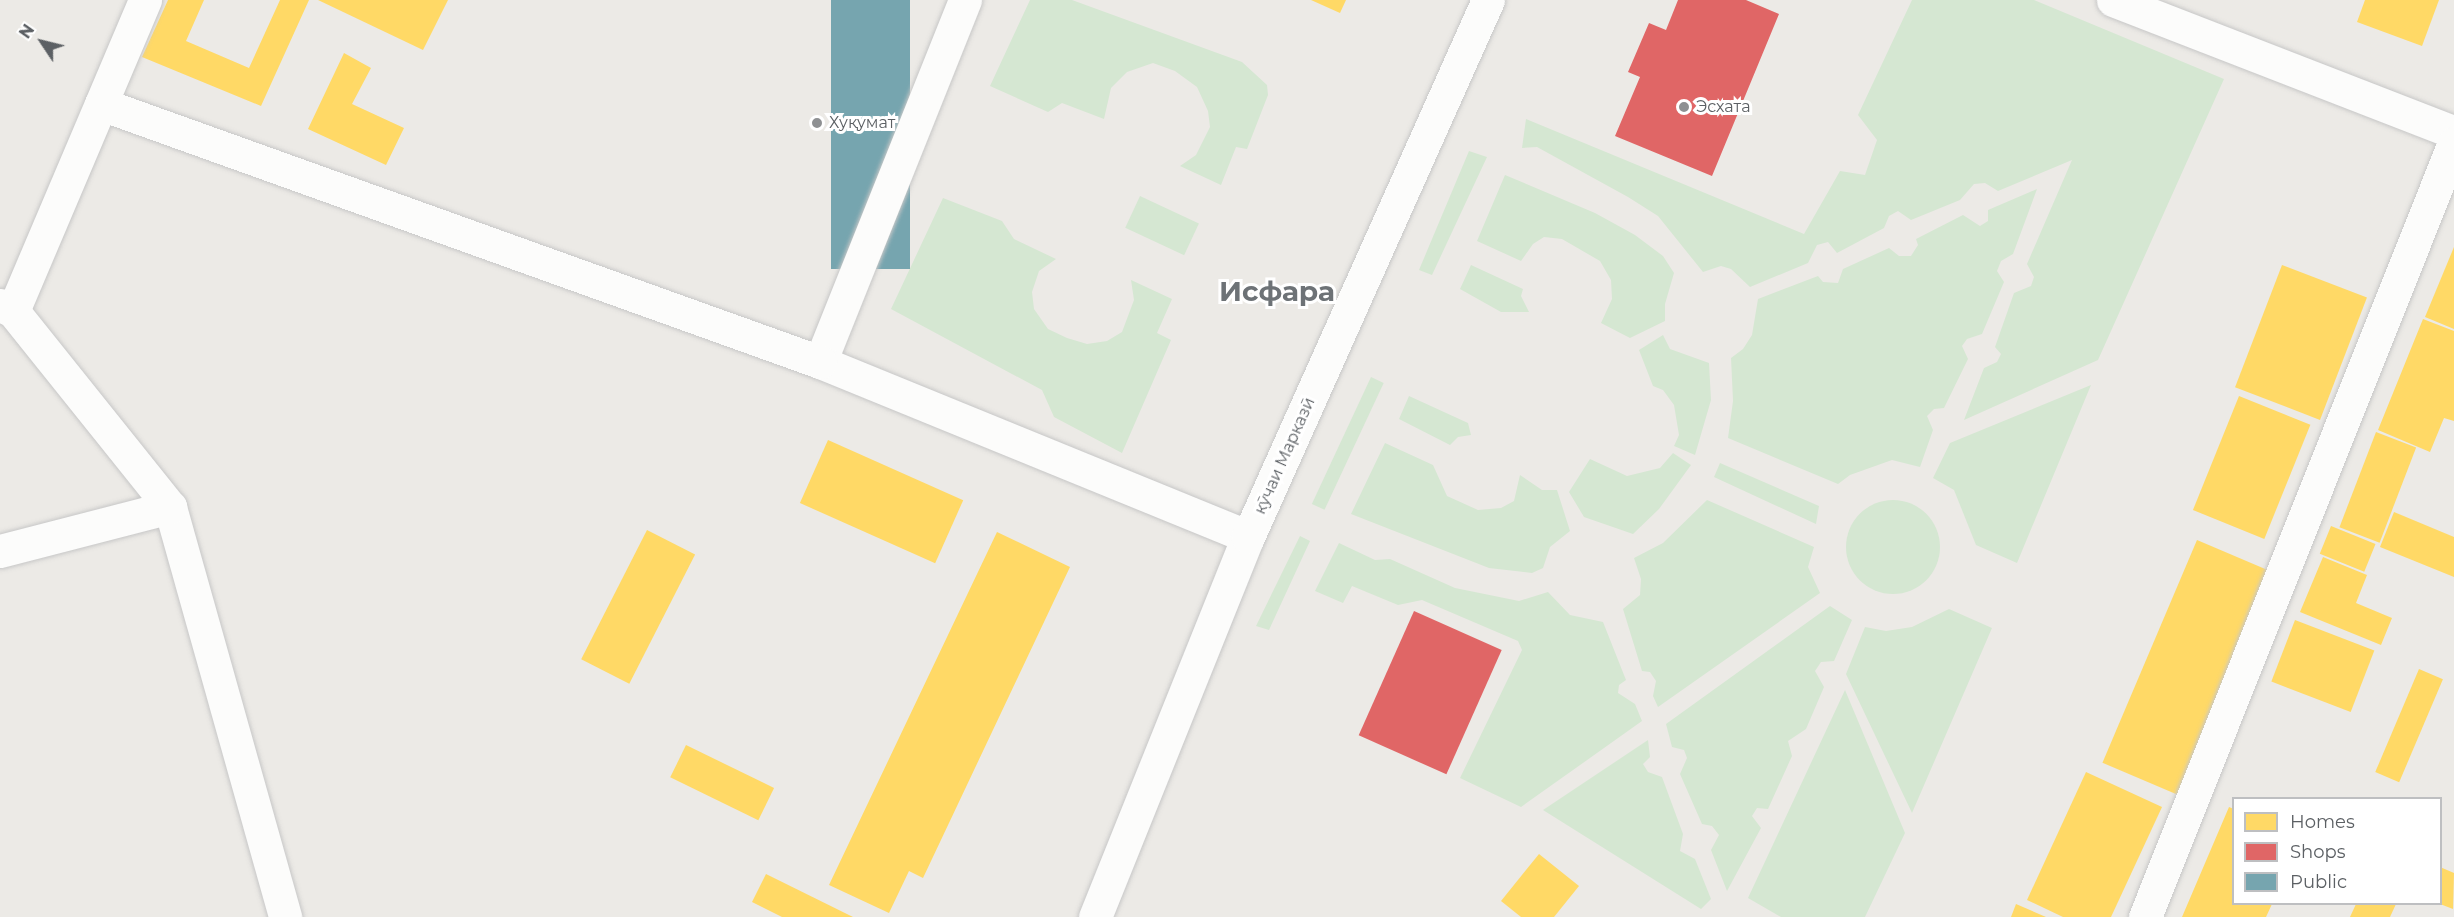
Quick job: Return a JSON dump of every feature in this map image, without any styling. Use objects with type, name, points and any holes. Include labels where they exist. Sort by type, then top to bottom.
[{"type":"street","points":[[145,0],[101,104],[6,308],[170,507],[280,916]]},
{"type":"street","points":[[820,362],[965,0]]},
{"type":"street","name":"кӯчаи Марказӣ","points":[[1095,917],[1248,537],[1488,0]]},
{"type":"street","points":[[2113,0],[2454,132]]},
{"type":"street","points":[[101,104],[820,362],[1248,537]]},
{"type":"street","points":[[2145,917],[2454,143]]},
{"type":"street","points":[[0,551],[170,507]]},
{"type":"green space","points":[[1030,0],[1072,0],[1242,62],[1267,85],[1268,95],[1247,149],[1236,147],[1221,185],[1180,166],[1196,155],[1210,127],[1208,111],[1197,87],[1175,71],[1153,63],[1127,72],[1111,88],[1104,119],[1062,103],[1048,112],[990,86]]},
{"type":"green space","points":[[1912,0],[2034,0],[2224,79],[2098,360],[1964,420],[1984,368],[1997,362],[2001,354],[1995,347],[2014,293],[2031,286],[2034,277],[2027,264],[2072,160],[1998,191],[1985,183],[1974,184],[1960,200],[1911,220],[1898,211],[1889,216],[1884,228],[1837,253],[1828,242],[1817,245],[1808,263],[1750,287],[1731,269],[1721,266],[1703,272],[1658,216],[1628,197],[1537,147],[1522,148],[1526,119],[1804,234],[1840,171],[1865,175],[1877,140],[1858,115]]},
{"type":"green space","points":[[1469,151],[1487,157],[1432,275],[1419,270]]},
{"type":"green space","points":[[1505,175],[1595,213],[1635,235],[1663,256],[1674,273],[1665,304],[1665,321],[1630,338],[1601,323],[1612,299],[1611,280],[1600,261],[1562,239],[1544,237],[1533,244],[1521,261],[1477,241]]},
{"type":"green space","points":[[2037,189],[2013,254],[2001,261],[1997,271],[2004,282],[1982,334],[1967,339],[1962,346],[1968,359],[1944,408],[1934,409],[1927,416],[1933,430],[1920,467],[1892,460],[1850,475],[1838,484],[1728,438],[1733,401],[1731,358],[1743,349],[1752,335],[1758,299],[1818,276],[1823,282],[1838,283],[1843,269],[1889,248],[1899,256],[1911,256],[1918,245],[1916,239],[1963,215],[1980,226],[1988,221],[1988,210]]},
{"type":"green space","points":[[1140,196],[1199,223],[1184,255],[1125,228]]},
{"type":"green space","points":[[943,198],[1002,221],[1014,239],[1056,259],[1039,271],[1032,292],[1034,309],[1048,329],[1067,338],[1087,344],[1107,341],[1122,332],[1134,300],[1131,280],[1172,299],[1157,333],[1171,340],[1122,453],[1054,417],[1042,390],[891,309]]},
{"type":"green space","points":[[1471,265],[1523,289],[1521,296],[1529,312],[1501,312],[1460,289]]},
{"type":"green space","points":[[1663,335],[1670,349],[1709,363],[1711,400],[1695,455],[1674,446],[1679,435],[1674,405],[1663,390],[1653,386],[1639,350]]},
{"type":"green space","points":[[1371,377],[1384,383],[1325,510],[1312,504]]},
{"type":"green space","points":[[2091,385],[2017,563],[1976,545],[1954,490],[1933,478],[1950,443]]},
{"type":"green space","points":[[1409,396],[1468,423],[1471,435],[1458,437],[1450,445],[1399,419]]},
{"type":"green space","points":[[1385,443],[1433,465],[1447,496],[1478,510],[1501,508],[1514,501],[1520,475],[1542,490],[1557,490],[1570,531],[1550,547],[1543,568],[1532,573],[1489,568],[1351,514]]},
{"type":"green space","points":[[1673,453],[1691,465],[1659,509],[1633,534],[1584,517],[1569,492],[1590,459],[1627,476],[1660,468]]},
{"type":"green space","points":[[1720,463],[1819,506],[1816,524],[1714,477]]},
{"type":"green space","points":[[1707,500],[1814,547],[1808,567],[1820,593],[1658,707],[1653,696],[1656,681],[1650,672],[1642,671],[1623,609],[1640,595],[1641,579],[1634,558],[1663,543]]},
{"type":"green space","points":[[1884,500],[1902,500],[1927,513],[1937,529],[1940,547],[1937,565],[1927,581],[1902,594],[1884,594],[1859,581],[1846,556],[1846,538],[1859,513]]},
{"type":"green space","points":[[1300,536],[1310,541],[1269,630],[1256,626]]},
{"type":"green space","points":[[1339,543],[1375,560],[1390,559],[1455,588],[1519,601],[1548,592],[1570,615],[1603,622],[1626,680],[1619,685],[1618,693],[1635,704],[1642,721],[1521,807],[1460,778],[1522,650],[1518,641],[1422,600],[1398,605],[1352,586],[1343,603],[1315,591]]},
{"type":"green space","points":[[1830,606],[1852,620],[1834,661],[1821,662],[1815,671],[1824,687],[1806,729],[1788,741],[1792,756],[1768,809],[1757,808],[1752,816],[1761,828],[1727,891],[1711,850],[1719,835],[1712,826],[1702,824],[1680,774],[1687,758],[1684,750],[1672,747],[1666,724]]},
{"type":"green space","points":[[1949,609],[1992,628],[1912,813],[1846,674],[1865,627],[1886,631],[1912,627]]},
{"type":"green space","points":[[1845,690],[1905,833],[1865,917],[1781,917],[1748,898]]},
{"type":"green space","points":[[1648,740],[1650,757],[1643,764],[1648,772],[1662,777],[1683,834],[1680,851],[1695,859],[1711,899],[1701,909],[1543,810]]},
{"type":"building: Homes","points":[[168,0],[204,0],[186,41],[249,68],[280,0],[309,0],[261,106],[142,57]]},
{"type":"building: Homes","points":[[318,0],[448,0],[423,50]]},
{"type":"building: Homes","points":[[1311,0],[1346,0],[1340,13]]},
{"type":"building: Homes","points":[[2365,0],[2439,0],[2422,46],[2357,22]]},
{"type":"building: Homes","points":[[344,53],[371,68],[352,104],[404,128],[386,165],[308,129]]},
{"type":"building: Homes","points":[[2454,247],[2454,329],[2425,317]]},
{"type":"building: Homes","points":[[2282,265],[2367,298],[2320,420],[2235,387]]},
{"type":"building: Homes","points":[[2423,319],[2454,331],[2454,421],[2444,418],[2430,452],[2378,430]]},
{"type":"building: Homes","points":[[2239,396],[2310,425],[2264,539],[2193,510]]},
{"type":"building: Homes","points":[[2376,432],[2416,447],[2380,543],[2339,527]]},
{"type":"building: Homes","points":[[828,440],[963,500],[935,563],[800,503]]},
{"type":"building: Homes","points":[[2394,512],[2454,537],[2454,577],[2380,547]]},
{"type":"building: Homes","points":[[2331,526],[2376,544],[2364,572],[2320,554]]},
{"type":"building: Homes","points":[[647,530],[695,555],[629,684],[581,659]]},
{"type":"building: Homes","points":[[997,532],[1070,567],[923,878],[909,871],[889,913],[829,885]]},
{"type":"building: Homes","points":[[2197,540],[2273,572],[2179,795],[2102,763]]},
{"type":"building: Homes","points":[[2323,557],[2367,575],[2356,603],[2392,618],[2381,645],[2300,612]]},
{"type":"building: Homes","points":[[2295,620],[2374,650],[2351,712],[2271,682]]},
{"type":"building: Homes","points":[[2419,669],[2443,679],[2399,782],[2375,772]]},
{"type":"building: Homes","points":[[686,745],[774,788],[758,820],[670,777]]},
{"type":"building: Homes","points":[[2086,772],[2162,807],[2111,917],[2063,917],[2027,900]]},
{"type":"building: Homes","points":[[2229,807],[2232,808],[2232,905],[2272,905],[2266,917],[2182,917]]},
{"type":"building: Homes","points":[[1539,854],[1579,886],[1554,917],[1521,917],[1501,901]]},
{"type":"building: Homes","points":[[2442,868],[2454,873],[2453,909],[2442,905]]},
{"type":"building: Homes","points":[[766,874],[853,917],[782,917],[752,902]]},
{"type":"building: Homes","points":[[2016,904],[2046,917],[2011,917]]},
{"type":"building: Homes","points":[[2356,905],[2396,905],[2390,917],[2350,917]]},
{"type":"building: Shops","name":"Эсхата","points":[[1678,0],[1746,0],[1779,14],[1712,176],[1615,136],[1640,77],[1628,72],[1649,23],[1666,30]]},
{"type":"building: Shops","points":[[1414,611],[1502,650],[1446,774],[1359,735]]},
{"type":"building: Public","points":[[831,0],[910,0],[910,269],[831,269]]},
{"type":"place","name":"Эсхата","points":[[1684,107]]},
{"type":"place","name":"Хуқумат","points":[[817,123]]},
{"type":"district","name":"Исфара","points":[[1277,291]]}]
